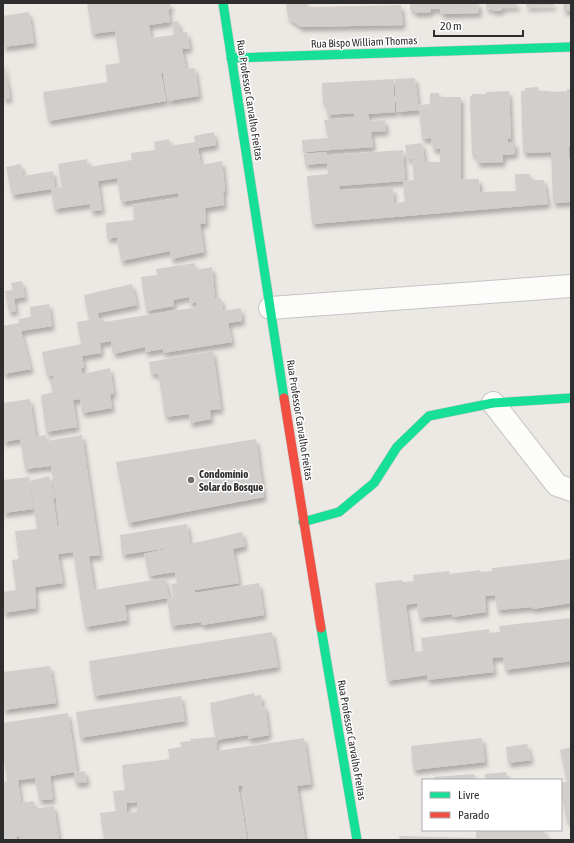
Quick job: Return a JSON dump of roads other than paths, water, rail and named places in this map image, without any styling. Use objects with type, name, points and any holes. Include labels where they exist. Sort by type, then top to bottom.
[{"type":"street","name":"Rua Professor Carvalho Freitas","points":[[223,3],[303,522],[357,840]]},
{"type":"street","name":"Rua Bispo William Thomas","points":[[231,58],[571,47]]},
{"type":"street","points":[[270,308],[571,286]]},
{"type":"street","points":[[303,522],[339,512],[374,483],[398,448],[429,416],[493,403],[571,398]]},
{"type":"street","points":[[493,403],[557,485],[571,490]]},
{"type":"place","name":"Condomínio Solar do Bosque","points":[[191,480]]}]
